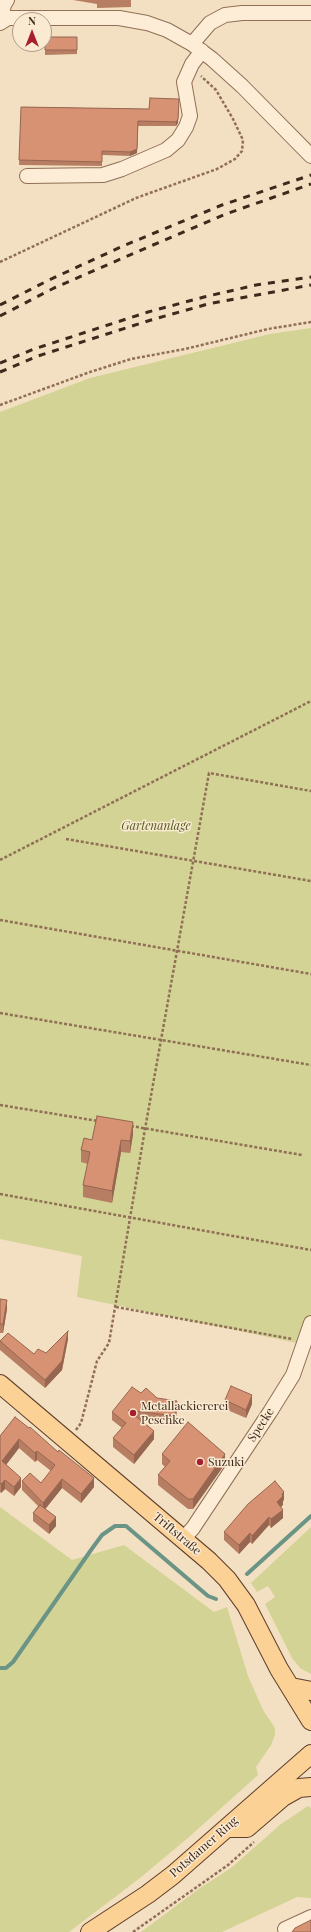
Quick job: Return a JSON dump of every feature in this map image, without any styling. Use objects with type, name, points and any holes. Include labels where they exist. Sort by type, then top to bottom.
[{"type":"main road","name":"Triftstraße","points":[[0,1384],[218,1569],[238,1593],[311,1722]]},
{"type":"main road","points":[[291,1687],[311,1691]]},
{"type":"main road","name":"Potsdamer Ring","points":[[90,1932],[148,1894],[227,1828],[311,1754]]},
{"type":"main road","points":[[227,1828],[247,1828],[283,1797],[299,1788],[311,1787]]},
{"type":"street","points":[[0,22],[4,5],[7,0]]},
{"type":"street","points":[[27,176],[103,175],[122,169],[166,150],[178,140],[186,127],[190,116],[184,82],[192,64],[197,47],[210,23],[225,15],[242,13],[311,13]]},
{"type":"street","points":[[0,22],[8,18],[119,18],[158,26],[197,47],[242,86],[311,156]]},
{"type":"street","name":"Specke","points":[[183,1539],[197,1522],[274,1406],[292,1375],[311,1323]]},
{"type":"street","points":[[284,1931],[310,1918]]},
{"type":"path","points":[[0,262],[136,198],[217,169],[235,159],[242,151],[242,140],[233,119],[216,90],[199,74],[192,64]]},
{"type":"path","points":[[0,405],[90,372],[130,360],[185,349],[268,329],[311,322]]},
{"type":"path","points":[[0,860],[311,701]]},
{"type":"path","points":[[68,1442],[81,1423],[97,1361],[109,1343],[145,1129],[209,773],[311,791]]},
{"type":"path","points":[[66,839],[311,881]]},
{"type":"path","points":[[0,920],[311,974]]},
{"type":"path","points":[[0,1013],[311,1065]]},
{"type":"path","points":[[0,1105],[99,1121]]},
{"type":"path","points":[[130,1126],[302,1155]]},
{"type":"path","points":[[0,1194],[311,1250]]},
{"type":"path","points":[[116,1307],[293,1339]]},
{"type":"path","points":[[133,1932],[228,1865],[257,1839]]},
{"type":"green space","name":"Gartenanlage","points":[[311,328],[311,1338],[297,1343],[77,1297],[82,1256],[0,1239],[0,412],[90,378],[270,334]]},
{"type":"green space","points":[[0,1507],[72,1560],[124,1545],[214,1612],[227,1607],[248,1676],[263,1710],[275,1728],[275,1735],[271,1745],[256,1767],[258,1775],[189,1837],[140,1878],[69,1932],[0,1932]]},
{"type":"green space","points":[[311,1527],[311,1674],[300,1668],[292,1658],[265,1604],[275,1597],[268,1586],[257,1592],[251,1583]]},
{"type":"green space","points":[[308,1806],[311,1808],[311,1898],[297,1897],[222,1932],[141,1932],[200,1888],[231,1868],[281,1824]]},
{"type":"building","points":[[52,37],[77,37],[77,50],[52,50]]},
{"type":"building","points":[[150,98],[179,99],[178,119],[176,122],[138,121],[137,149],[130,152],[102,151],[102,162],[19,160],[21,107],[149,109]]},
{"type":"building","points":[[97,1116],[133,1122],[130,1141],[121,1140],[112,1191],[83,1185],[90,1152],[81,1150],[84,1138],[92,1140]]},
{"type":"building","points":[[0,1299],[7,1300],[3,1324],[0,1324]]},
{"type":"building","points":[[68,1331],[62,1361],[45,1380],[0,1341],[8,1333],[34,1354],[38,1349],[46,1353]]},
{"type":"building","points":[[231,1386],[252,1395],[246,1410],[225,1400]]},
{"type":"building","points":[[132,1387],[141,1393],[146,1388],[157,1398],[177,1401],[175,1416],[128,1410],[154,1431],[134,1455],[113,1438],[126,1423],[112,1412]]},
{"type":"building","points":[[15,1417],[29,1428],[30,1427],[58,1452],[59,1450],[94,1478],[81,1494],[62,1479],[43,1503],[22,1481],[30,1473],[41,1483],[55,1465],[37,1451],[35,1453],[19,1439],[2,1461],[21,1478],[14,1487],[5,1480],[1,1484],[0,1483],[0,1436]]},
{"type":"building","points":[[188,1422],[225,1454],[193,1499],[188,1499],[158,1475],[170,1461],[162,1454]]},
{"type":"building","points":[[275,1481],[284,1492],[282,1494],[283,1496],[277,1502],[283,1510],[271,1519],[269,1517],[252,1536],[250,1533],[239,1545],[224,1532],[248,1504]]},
{"type":"building","points":[[40,1505],[56,1517],[49,1525],[33,1513]]},
{"type":"building","points":[[311,1920],[311,1932],[292,1932],[295,1928]]},
{"type":"waterway","points":[[247,1574],[311,1516]]},
{"type":"waterway","points":[[0,1668],[6,1668],[13,1662],[102,1535],[115,1526],[126,1526],[208,1596],[216,1599]]},
{"type":"railway","points":[[0,305],[49,280],[123,246],[222,205],[311,175]]},
{"type":"railway","points":[[0,316],[54,288],[226,214],[311,184]]},
{"type":"railway","points":[[0,363],[34,349],[148,312],[256,285],[311,277]]},
{"type":"railway","points":[[0,372],[38,356],[151,320],[208,304],[311,285]]},
{"type":"place","name":"Metallackiererei Peschke","points":[[133,1413]]},
{"type":"place","name":"Suzuki","points":[[200,1462]]}]
